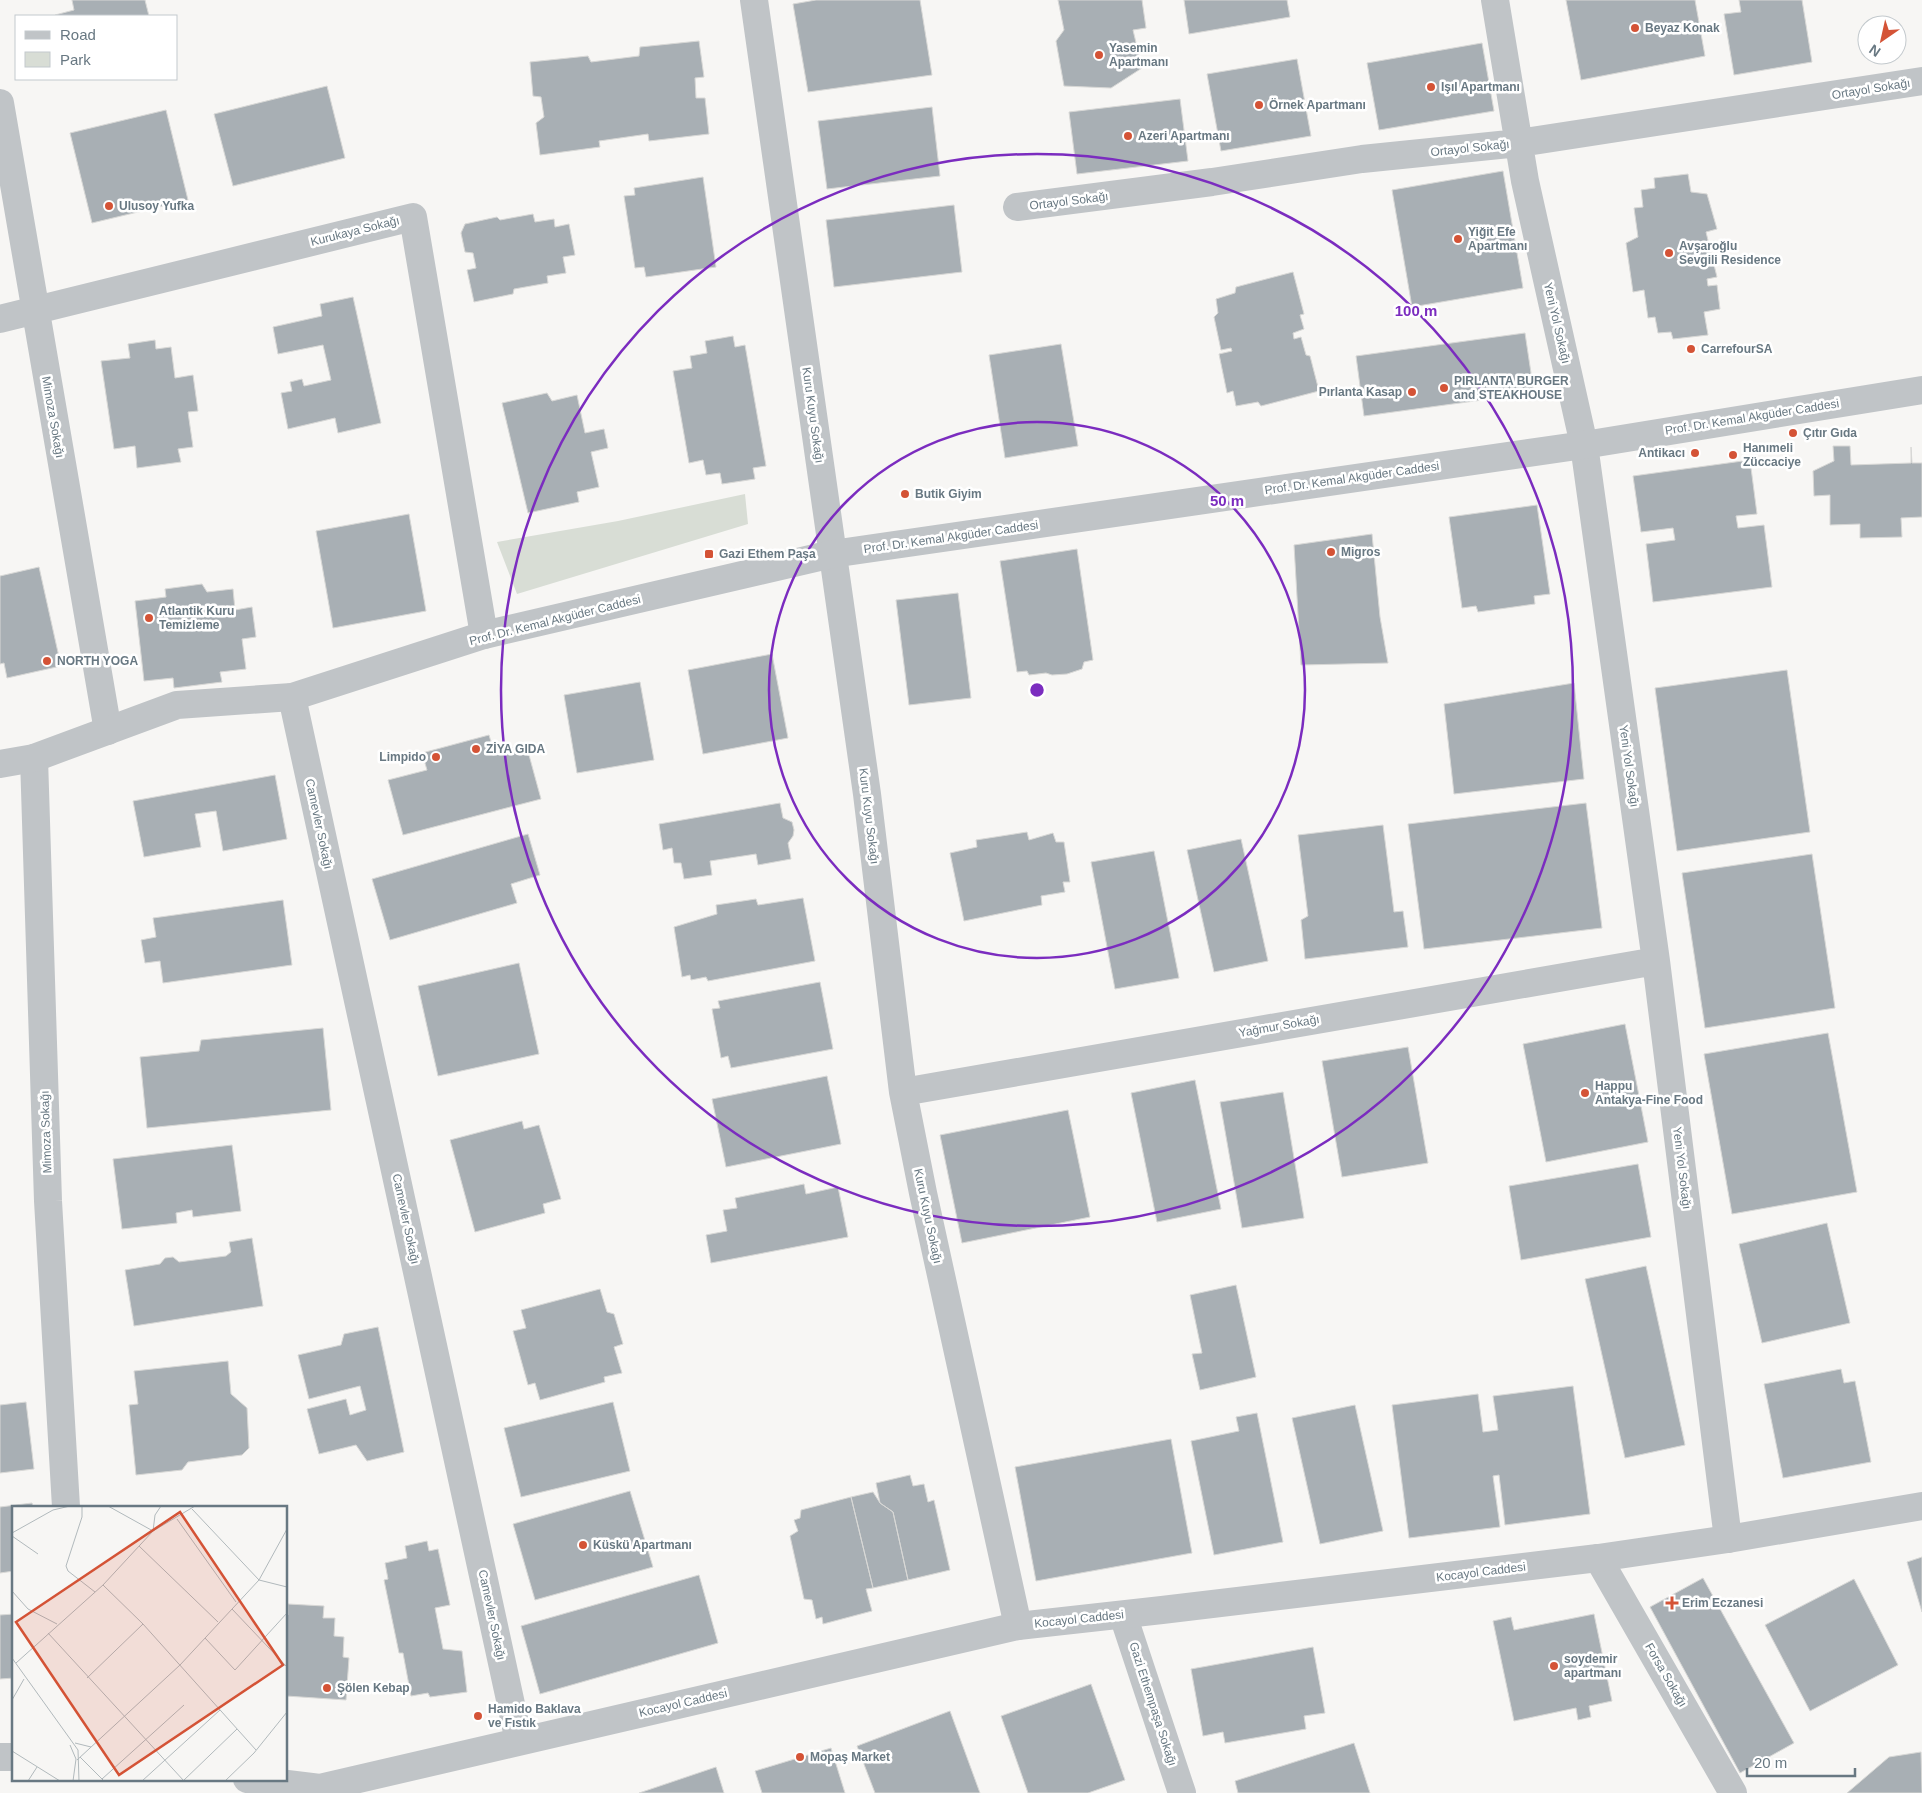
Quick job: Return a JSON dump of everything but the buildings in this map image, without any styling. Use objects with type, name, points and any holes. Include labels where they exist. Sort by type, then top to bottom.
[{"type":"street","name":"Kuru Kuyu Sokağı","points":[[754,0],[867,794],[903,1092],[923,1194],[1018,1626]]},
{"type":"street","name":"Yeni Yol Sokağı","points":[[1495,0],[1525,182],[1584,445],[1656,961],[1728,1539]]},
{"type":"street","name":"Ortayol Sokağı","points":[[1017,207],[1212,182],[1362,159],[1519,143],[1922,81]]},
{"type":"street","name":"Mimoza Sokağı","points":[[0,103],[108,731]]},
{"type":"street","name":"Kurukaya Sokağı","points":[[0,318],[413,217],[484,636]]},
{"type":"street","name":"Prof. Dr. Kemal Akgüder Caddesi","points":[[0,764],[34,758],[178,705],[292,697],[484,636],[832,554],[1584,445],[1922,390]]},
{"type":"street","name":"Camevler Sokağı","points":[[292,697],[520,1741]]},
{"type":"street","name":"Mimoza Sokağı","points":[[34,758],[48,1201],[66,1506]]},
{"type":"street","name":"Yağmur Sokağı","points":[[903,1092],[1656,961]]},
{"type":"street","name":"Kocayol Caddesi","points":[[253,1780],[319,1791],[520,1741],[1018,1626],[1598,1558],[1728,1539],[1922,1506]]},
{"type":"street","name":"Forsa Sokağı","points":[[1598,1558],[1733,1793]]},
{"type":"street","name":"Gazi Ethempaşa Sokağı","points":[[1123,1614],[1182,1793]]},
{"type":"green space","points":[[745,494],[748,524],[517,594],[497,542],[618,521]]},
{"type":"place","name":"Beyaz Konak","points":[[1635,28]]},
{"type":"place","name":"Yasemin Apartmanı","points":[[1099,55]]},
{"type":"place","name":"Işıl Apartmanı","points":[[1431,87]]},
{"type":"place","name":"Örnek Apartmanı","points":[[1259,105]]},
{"type":"place","name":"Azeri Apartmanı","points":[[1128,136]]},
{"type":"place","name":"Ulusoy Yufka","points":[[109,206]]},
{"type":"place","name":"Yiğit Efe Apartmanı","points":[[1458,239]]},
{"type":"place","name":"Avşaroğlu Sevgili Residence","points":[[1669,253]]},
{"type":"place","name":"CarrefourSA","points":[[1691,349]]},
{"type":"place","name":"PIRLANTA BURGER and STEAKHOUSE","points":[[1444,388]]},
{"type":"place","name":"Pırlanta Kasap","points":[[1412,392]]},
{"type":"place","name":"Çıtır Gıda","points":[[1793,433]]},
{"type":"place","name":"Antikacı","points":[[1695,453]]},
{"type":"place","name":"Hanımeli Züccaciye","points":[[1733,455]]},
{"type":"place","name":"Butik Giyim","points":[[905,494]]},
{"type":"place","name":"Migros","points":[[1331,552]]},
{"type":"place","name":"Gazi Ethem Paşa","points":[[709,554]]},
{"type":"place","name":"Atlantik Kuru Temizleme","points":[[149,618]]},
{"type":"place","name":"NORTH YOGA","points":[[47,661]]},
{"type":"place","name":"ZİYA GIDA","points":[[476,749]]},
{"type":"place","name":"Limpido","points":[[436,757]]},
{"type":"place","name":"Happu Antakya-Fine Food","points":[[1585,1093]]},
{"type":"place","name":"Küskü Apartmanı","points":[[583,1545]]},
{"type":"place","name":"Erim Eczanesi","points":[[1672,1603]]},
{"type":"place","name":"soydemir apartmanı","points":[[1554,1666]]},
{"type":"place","name":"Şölen Kebap","points":[[327,1688]]},
{"type":"place","name":"Hamido Baklava ve Fıstık","points":[[478,1716]]},
{"type":"place","name":"Mopaş Market","points":[[800,1757]]}]
